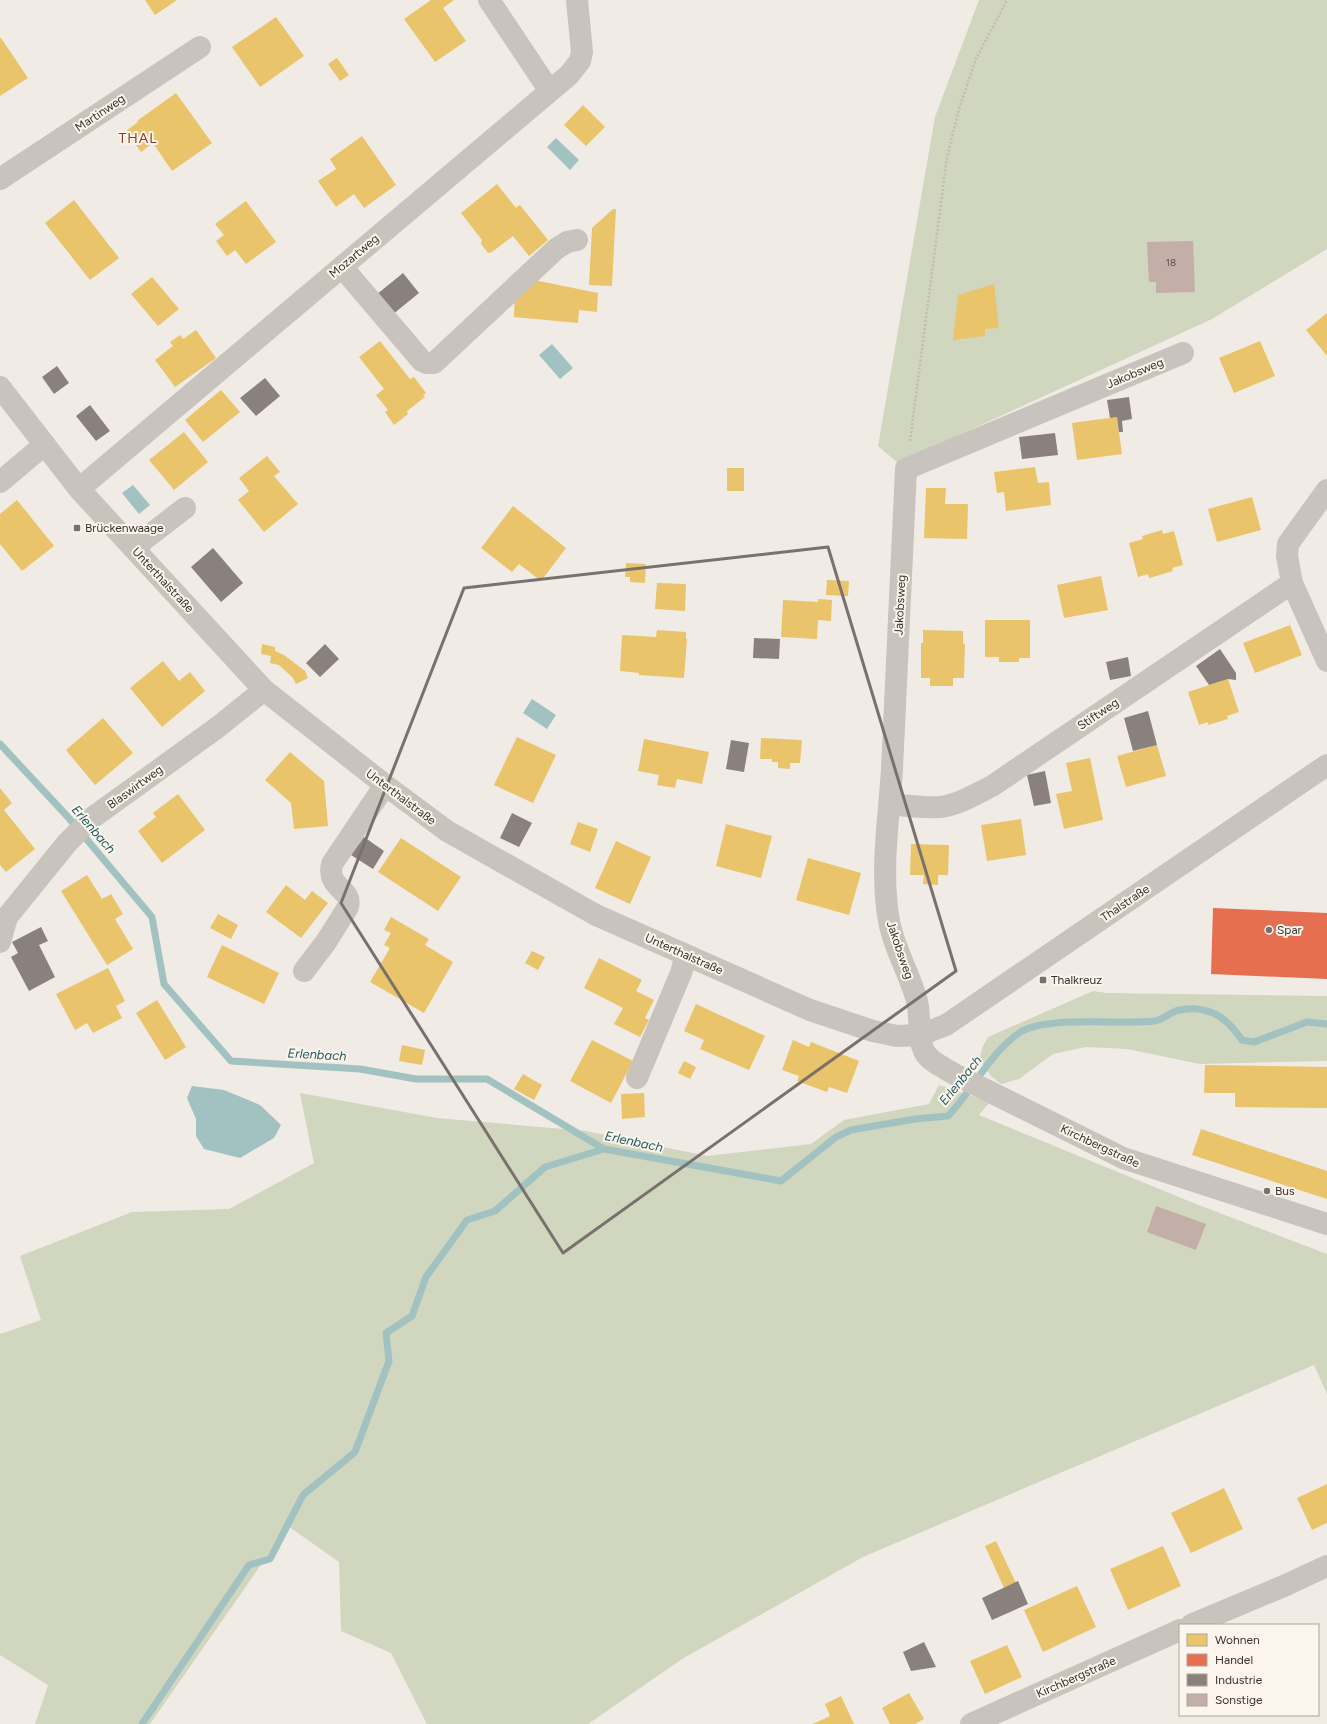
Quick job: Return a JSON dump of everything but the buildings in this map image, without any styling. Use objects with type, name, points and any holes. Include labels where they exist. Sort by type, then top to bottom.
[{"type":"street","points":[[489,0],[545,84],[551,90]]},
{"type":"street","name":"Mozartweg","points":[[80,489],[569,75],[580,61],[582,38],[578,0]]},
{"type":"street","name":"Martinweg","points":[[0,179],[200,47]]},
{"type":"street","points":[[342,267],[422,361],[426,363],[434,362],[556,249],[567,242],[577,240]]},
{"type":"street","name":"Jakobsweg","points":[[920,1036],[920,1010],[914,990],[897,950],[888,915],[886,894],[886,864],[906,470],[1184,353]]},
{"type":"street","name":"Unterthalstraße","points":[[0,387],[80,489],[264,690],[385,785],[447,831],[596,915],[810,1010],[873,1031],[897,1036],[920,1036]]},
{"type":"street","points":[[0,482],[44,445]]},
{"type":"street","points":[[1327,490],[1288,544],[1287,556],[1292,583],[1327,661]]},
{"type":"street","points":[[133,548],[185,508]]},
{"type":"street","name":"Stiftweg","points":[[890,804],[912,807],[942,807],[967,798],[992,786],[1292,583]]},
{"type":"street","name":"Blaswirtweg","points":[[0,942],[7,917],[67,843],[92,818],[218,726],[264,690]]},
{"type":"street","name":"Thalstraße","points":[[920,1036],[946,1025],[1327,765]]},
{"type":"street","points":[[304,971],[326,942],[350,902],[347,896],[332,880],[332,864],[385,785]]},
{"type":"street","points":[[637,1078],[681,973],[686,955]]},
{"type":"street","name":"Kirchbergstraße","points":[[920,1036],[924,1052],[933,1061],[956,1075],[1123,1158],[1327,1224]]},
{"type":"street","points":[[1193,1624],[1327,1566]]},
{"type":"street","name":"Kirchbergstraße","points":[[971,1724],[1179,1630]]},
{"type":"path","points":[[906,470],[947,157],[959,109],[976,59],[1007,0]]},
{"type":"highlighted area","points":[[828,547],[956,971],[563,1253],[341,903],[464,588]]},
{"type":"green space","points":[[979,0],[1327,0],[1327,249],[1212,319],[898,463],[878,446],[935,117]]},
{"type":"green space","points":[[1093,991],[1107,993],[1327,996],[1327,1061],[1200,1064],[1127,1049],[1086,1047],[1053,1054],[1019,1079],[1001,1084],[991,1076],[979,1059],[983,1046],[988,1037]]},
{"type":"green space","points":[[939,1085],[990,1102],[979,1115],[1191,1202],[1327,1254],[1327,1394],[1314,1365],[863,1557],[682,1659],[588,1724],[427,1724],[391,1653],[341,1631],[339,1562],[288,1526],[150,1724],[35,1724],[48,1685],[0,1655],[0,1334],[41,1320],[20,1256],[132,1212],[229,1209],[314,1163],[300,1093],[437,1118],[586,1131],[707,1156],[811,1144],[844,1120],[929,1104]]},
{"type":"water","points":[[556,138],[579,160],[570,170],[547,147]]},
{"type":"water","points":[[552,344],[573,368],[560,379],[539,355]]},
{"type":"water","points":[[133,485],[150,505],[139,514],[122,493]]},
{"type":"water","points":[[532,699],[556,715],[547,729],[523,713]]},
{"type":"water","points":[[192,1086],[224,1090],[260,1105],[281,1125],[274,1138],[240,1158],[204,1149],[196,1136],[196,1119],[187,1098]]},
{"type":"waterway","name":"Erlenbach","points":[[0,744],[67,816],[152,917],[164,984],[231,1061],[360,1069],[416,1079],[487,1079],[604,1149],[781,1181],[836,1137],[851,1130],[915,1119],[948,1116],[999,1051],[1019,1033],[1031,1027],[1064,1022],[1154,1021],[1179,1010],[1198,1009],[1221,1017],[1230,1025],[1242,1040],[1254,1042],[1307,1022],[1327,1024]]},
{"type":"waterway","points":[[142,1724],[249,1565],[270,1559],[303,1495],[355,1452],[389,1361],[386,1333],[412,1316],[426,1277],[467,1220],[495,1211],[545,1167],[604,1149]]},
{"type":"place","name":"Brückenwaage","points":[[77,528]]},
{"type":"place","name":"Spar","points":[[1269,930]]},
{"type":"place","name":"Thalkreuz","points":[[1043,980]]},
{"type":"place","name":"Bus","points":[[1267,1191]]},
{"type":"district","name":"THAL","points":[[138,138]]}]
